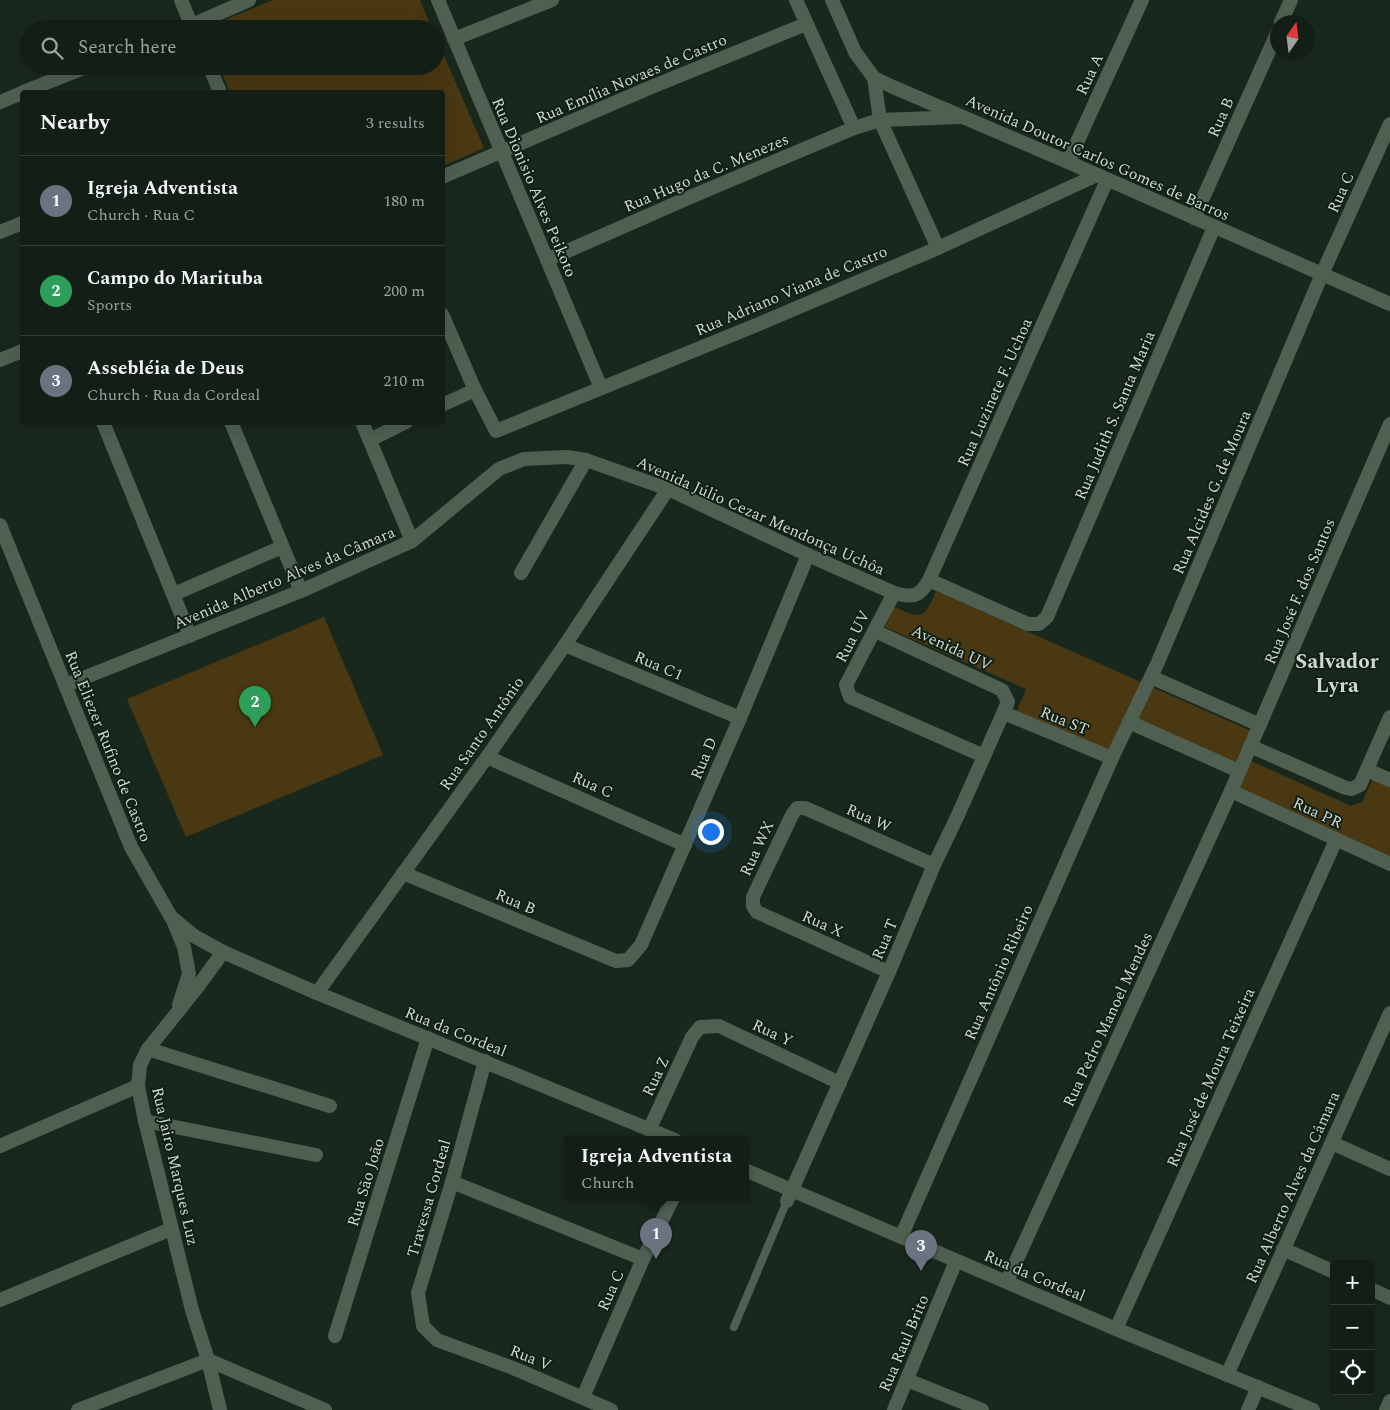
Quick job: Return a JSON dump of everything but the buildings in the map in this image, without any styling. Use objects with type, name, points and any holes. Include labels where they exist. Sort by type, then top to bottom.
[{"type":"street","points":[[181,0],[187,20]]},
{"type":"street","points":[[206,20],[249,0]]},
{"type":"street","name":"Rua Dionisio Alves Peikoto","points":[[438,0],[601,388]]},
{"type":"street","points":[[454,39],[552,0]]},
{"type":"street","points":[[796,0],[854,128]]},
{"type":"street","name":"Avenida Doutor Carlos Gomes de Barros","points":[[832,0],[855,52],[874,78],[1390,304]]},
{"type":"street","name":"Rua A","points":[[1068,162],[1142,0]]},
{"type":"street","points":[[1284,15],[1291,0]]},
{"type":"street","name":"Rua Emília Novaes de Castro","points":[[445,176],[649,88],[806,24]]},
{"type":"street","name":"Rua B","points":[[1194,218],[1270,49]]},
{"type":"street","points":[[30,90],[67,75]]},
{"type":"street","points":[[213,75],[219,90]]},
{"type":"street","points":[[874,78],[880,120],[938,248]]},
{"type":"street","points":[[0,102],[20,94]]},
{"type":"street","name":"Rua Hugo da C. Menezes","points":[[547,260],[854,128],[880,120],[961,117]]},
{"type":"street","name":"Rua C","points":[[1322,274],[1390,124]]},
{"type":"street","name":"Rua Adriano Viana de Castro","points":[[475,390],[496,431],[759,324],[1102,177]]},
{"type":"street","name":"Rua Luzinete F. Uchoa","points":[[894,593],[906,596],[918,594],[925,589],[1102,177]]},
{"type":"street","points":[[0,232],[20,223]]},
{"type":"street","name":"Rua Judith S. Santa Maria","points":[[929,580],[1028,624],[1040,624],[1047,617],[1214,226]]},
{"type":"street","name":"Rua Alcides G. de Moura","points":[[1129,722],[1151,677],[1322,274]]},
{"type":"street","points":[[445,321],[475,390],[445,404]]},
{"type":"street","points":[[0,360],[20,352]]},
{"type":"street","name":"Rua José F. dos Santos","points":[[1239,771],[1390,424]]},
{"type":"street","points":[[104,425],[190,636]]},
{"type":"street","points":[[232,425],[301,591]]},
{"type":"street","points":[[363,425],[412,541]]},
{"type":"street","points":[[370,440],[400,425]]},
{"type":"street","name":"Avenida Alberto Alves da Câmara","points":[[66,686],[301,591],[412,541],[499,469],[524,459],[566,457],[586,460]]},
{"type":"street","points":[[522,573],[586,460]]},
{"type":"street","name":"Avenida Júlio Cezar Mendonça Uchôa","points":[[586,460],[668,489],[808,556],[894,593]]},
{"type":"street","name":"Rua Santo Antônio","points":[[317,993],[565,645],[668,489]]},
{"type":"street","name":"Rua Eliezer Rufino de Castro","points":[[0,526],[131,847],[172,918],[194,936],[224,952]]},
{"type":"street","points":[[174,594],[282,548]]},
{"type":"street","name":"Rua D","points":[[616,961],[628,960],[641,945],[808,556]]},
{"type":"street","name":"Rua UV","points":[[894,593],[846,686],[850,697],[984,756]]},
{"type":"street","name":"Avenida UV","points":[[874,631],[1002,690],[1006,708]]},
{"type":"street","name":"Rua C1","points":[[565,645],[740,718]]},
{"type":"street","points":[[1151,677],[1260,725]]},
{"type":"street","name":"Rua T","points":[[790,1196],[934,865],[1006,708]]},
{"type":"street","name":"Rua ST","points":[[1006,708],[1112,758]]},
{"type":"street","points":[[1250,746],[1351,789],[1360,785],[1390,717]]},
{"type":"street","points":[[1129,722],[1239,771]]},
{"type":"street","name":"Rua Antônio Ribeiro","points":[[900,1237],[1129,722]]},
{"type":"street","name":"Rua C","points":[[487,757],[685,844]]},
{"type":"street","points":[[1367,770],[1390,780]]},
{"type":"street","name":"Rua Pedro Manoel Mendes","points":[[1007,1281],[1239,771]]},
{"type":"street","name":"Rua PR","points":[[1231,791],[1390,864]]},
{"type":"street","name":"Rua W","points":[[792,815],[798,808],[805,808],[934,865]]},
{"type":"street","name":"Rua WX","points":[[753,897],[792,815]]},
{"type":"street","name":"Rua José de Moura Teixeira","points":[[1116,1329],[1336,840]]},
{"type":"street","name":"Rua B","points":[[403,872],[616,961]]},
{"type":"street","name":"Rua X","points":[[753,897],[753,906],[758,912],[889,972]]},
{"type":"street","points":[[172,918],[184,947],[189,974],[177,1011]]},
{"type":"street","name":"Rua da Cordeal","points":[[224,952],[317,993],[665,1136]]},
{"type":"street","name":"Rua Jairo Marques Luz","points":[[220,1410],[208,1360],[192,1310],[138,1086],[140,1065],[148,1049],[224,952]]},
{"type":"street","name":"Rua Alberto Alves da Câmara","points":[[1227,1375],[1332,1143],[1385,1036],[1390,1013]]},
{"type":"street","name":"Rua Y","points":[[692,1036],[700,1027],[718,1026],[840,1083]]},
{"type":"street","name":"Rua Z","points":[[649,1130],[692,1036]]},
{"type":"street","name":"Rua São João","points":[[336,1336],[428,1038]]},
{"type":"street","points":[[148,1049],[330,1106]]},
{"type":"street","name":"Travessa Cordeal","points":[[437,1340],[422,1326],[418,1292],[452,1182],[485,1061]]},
{"type":"street","points":[[0,1146],[138,1086]]},
{"type":"street","points":[[145,1121],[316,1155]]},
{"type":"street","points":[[1332,1143],[1390,1169]]},
{"type":"street","name":"Rua da Cordeal","points":[[749,1172],[790,1196],[900,1237],[1313,1410]]},
{"type":"street","points":[[452,1182],[643,1259]]},
{"type":"street","name":"Rua C","points":[[582,1397],[643,1259],[672,1201]]},
{"type":"street","points":[[0,1300],[172,1229]]},
{"type":"street","points":[[1283,1249],[1330,1270]]},
{"type":"street","name":"Rua Raul Brito","points":[[894,1410],[956,1261]]},
{"type":"street","points":[[1375,1291],[1390,1298]]},
{"type":"street","name":"Rua V","points":[[437,1340],[513,1368],[611,1410]]},
{"type":"street","points":[[78,1410],[208,1360],[324,1410]]},
{"type":"street","points":[[907,1380],[982,1410]]},
{"type":"street","points":[[1248,1410],[1258,1387]]},
{"type":"street","points":[[1386,1410],[1390,1401]]},
{"type":"lane","points":[[734,1328],[790,1196]]},
{"type":"shaded area","points":[[273,0],[420,0],[428,20],[225,20]]},
{"type":"shaded area","points":[[445,58],[484,148],[445,165],[445,90],[229,90],[223,75],[445,75]]},
{"type":"shaded area","points":[[936,591],[1251,731],[1235,766],[1126,718],[1110,755],[1015,715],[1026,689],[885,627],[894,607],[911,614],[921,614],[925,612]]},
{"type":"shaded area","points":[[324,617],[383,755],[186,837],[127,699]]},
{"type":"shaded area","points":[[1251,761],[1351,806],[1362,802],[1373,778],[1390,785],[1390,859],[1237,790]]},
{"type":"place","name":"Campo do Marituba","points":[[255,727]]},
{"type":"place","name":"Igreja Adventista","points":[[656,1259]]},
{"type":"place","name":"Assebléia de Deus","points":[[921,1271]]},
{"type":"district","name":"Salvador Lyra","points":[[1337,673]]}]
